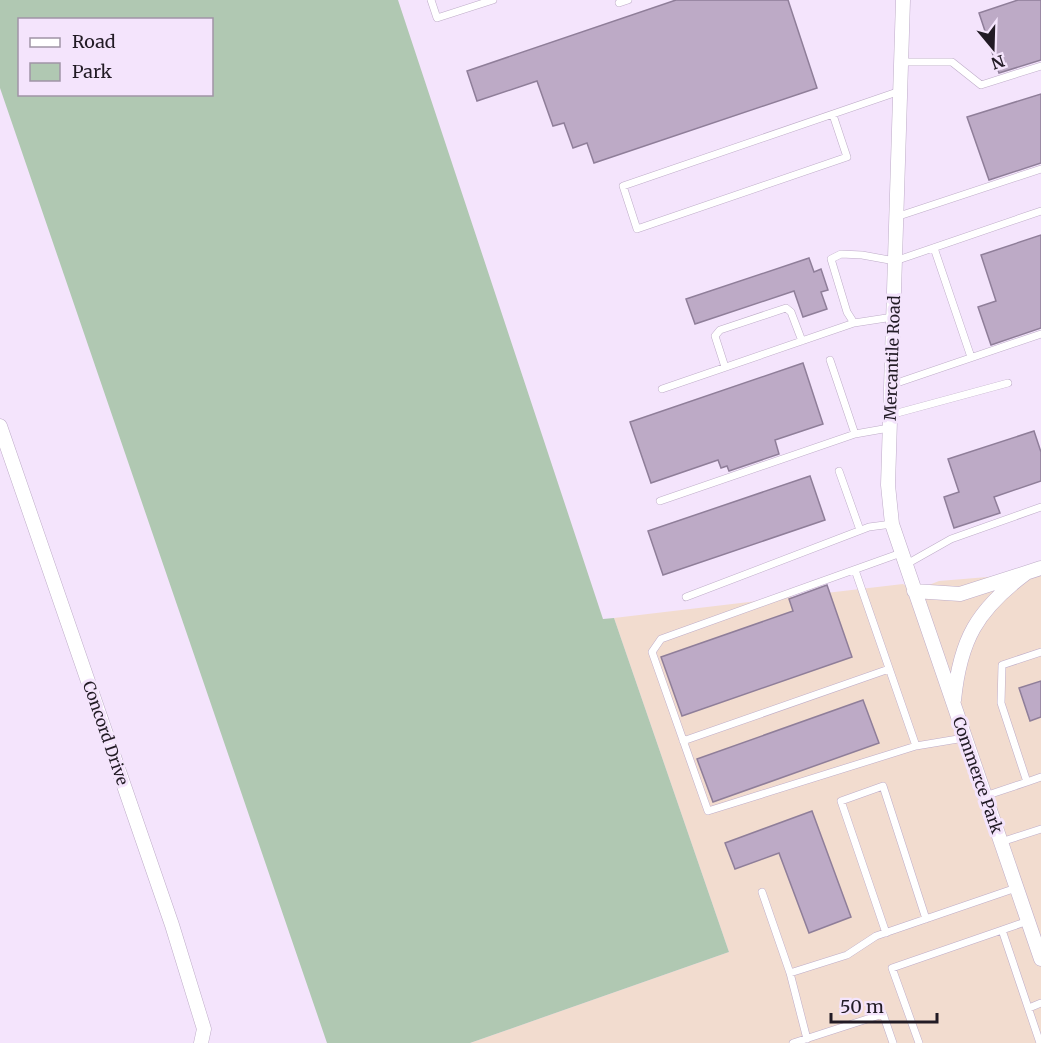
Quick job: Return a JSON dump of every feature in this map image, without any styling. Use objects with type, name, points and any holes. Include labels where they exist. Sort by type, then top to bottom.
[{"type":"street","name":"Mercantile Road","points":[[903,0],[888,485],[892,524],[954,706]]},
{"type":"street","name":"Concord Drive","points":[[0,426],[172,925],[204,1029],[201,1043]]},
{"type":"street","name":"Commerce Park","points":[[914,591],[960,594],[1041,568]]},
{"type":"street","name":"Commerce Park","points":[[1025,574],[998,594],[969,633],[961,655],[954,706],[1041,959]]},
{"type":"lane","points":[[431,0],[437,18],[493,0]]},
{"type":"lane","points":[[619,3],[628,0]]},
{"type":"lane","points":[[901,62],[952,62],[981,85],[1041,66]]},
{"type":"lane","points":[[833,115],[847,157],[637,229],[623,186],[900,91]]},
{"type":"lane","points":[[896,217],[1041,169]]},
{"type":"lane","points":[[854,322],[847,312],[831,259],[841,254],[895,261],[1041,211]]},
{"type":"lane","points":[[934,248],[971,357]]},
{"type":"lane","points":[[725,367],[715,336],[720,330],[786,308],[792,312],[802,340]]},
{"type":"lane","points":[[662,389],[854,322],[893,317]]},
{"type":"lane","points":[[891,385],[1041,334]]},
{"type":"lane","points":[[830,360],[855,434]]},
{"type":"lane","points":[[660,501],[1008,383]]},
{"type":"lane","points":[[839,471],[860,531]]},
{"type":"lane","points":[[964,738],[916,746],[708,811],[652,652],[661,639],[855,570],[903,559],[951,538],[1041,507]]},
{"type":"lane","points":[[686,597],[860,531],[892,524]]},
{"type":"lane","points":[[855,570],[916,746]]},
{"type":"lane","points":[[1027,782],[1001,703],[1002,665],[1041,652]]},
{"type":"lane","points":[[683,741],[889,669]]},
{"type":"lane","points":[[985,796],[1041,777]]},
{"type":"lane","points":[[886,933],[841,801],[883,786],[926,919]]},
{"type":"lane","points":[[1001,843],[1041,829]]},
{"type":"lane","points":[[790,974],[847,955],[876,936],[1016,888]]},
{"type":"lane","points":[[762,892],[790,974],[807,1039]]},
{"type":"lane","points":[[919,1043],[892,968],[1028,921]]},
{"type":"lane","points":[[1002,930],[1040,1043]]},
{"type":"lane","points":[[1029,1008],[1041,1003]]},
{"type":"lane","points":[[794,1043],[883,1014],[893,1043]]},
{"type":"shaded area","points":[[1041,568],[1041,1043],[470,1043],[729,952],[614,618],[903,584],[914,591],[939,581],[1025,574]]},
{"type":"green space","points":[[0,0],[398,0],[603,619],[614,618],[729,952],[470,1043],[327,1043],[0,88]]},
{"type":"building","points":[[676,0],[788,0],[817,88],[594,163],[587,143],[573,148],[564,123],[553,126],[537,81],[477,101],[467,71]]},
{"type":"building","points":[[1018,0],[1041,0],[1041,60],[999,73],[979,13]]},
{"type":"building","points":[[1041,94],[1041,163],[989,180],[967,117]]},
{"type":"building","points":[[1041,235],[1041,328],[991,345],[978,307],[996,301],[981,255]]},
{"type":"building","points":[[809,258],[814,272],[821,269],[828,290],[821,292],[827,309],[803,317],[794,291],[695,324],[686,299]]},
{"type":"building","points":[[803,363],[823,424],[775,440],[779,454],[729,471],[727,466],[721,468],[718,460],[651,483],[630,422]]},
{"type":"building","points":[[1034,431],[1041,452],[1041,481],[994,497],[1000,513],[954,528],[944,497],[959,492],[948,459]]},
{"type":"building","points":[[810,476],[825,520],[663,575],[648,531]]},
{"type":"building","points":[[827,585],[852,657],[682,716],[661,657],[793,611],[789,599]]},
{"type":"building","points":[[1041,681],[1041,717],[1030,721],[1019,688]]},
{"type":"building","points":[[863,700],[879,743],[713,802],[697,759]]},
{"type":"building","points":[[812,811],[851,917],[809,933],[779,853],[735,869],[725,843]]}]
